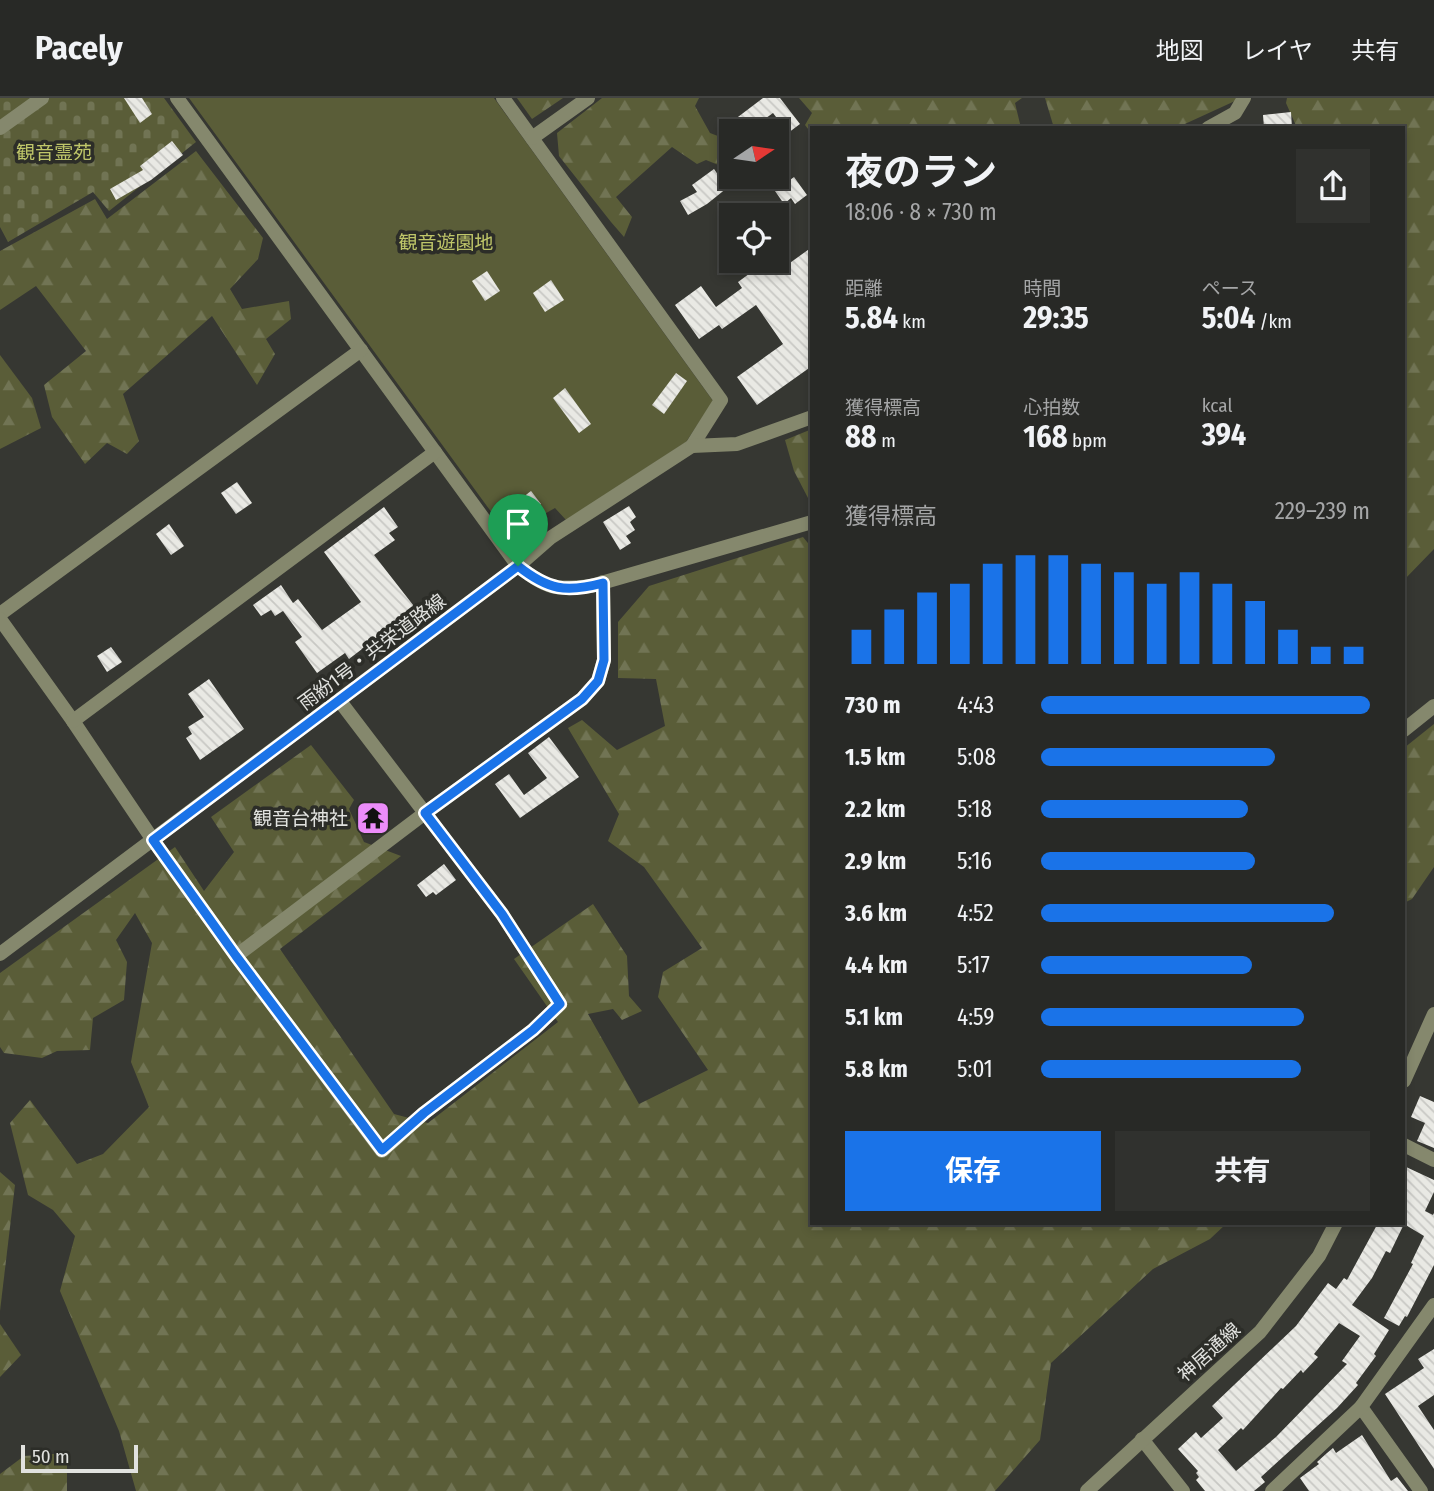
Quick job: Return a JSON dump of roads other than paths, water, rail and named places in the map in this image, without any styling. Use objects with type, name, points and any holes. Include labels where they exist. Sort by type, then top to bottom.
[{"type":"street","points":[[0,128],[41,98]]},
{"type":"street","points":[[177,98],[518,566],[539,582],[562,589],[603,583],[810,523]]},
{"type":"street","points":[[503,98],[721,400],[692,446]]},
{"type":"street","points":[[532,138],[588,98]]},
{"type":"street","points":[[1212,126],[1235,113],[1244,98]]},
{"type":"street","points":[[339,700],[502,914],[560,1004],[533,1030],[424,1113],[382,1150],[236,956],[0,617],[361,351]]},
{"type":"street","points":[[692,446],[737,444],[810,419]]},
{"type":"street","name":"雨紛1号・共栄道路線","points":[[0,954],[518,566],[551,538],[692,446]]},
{"type":"street","points":[[74,720],[435,452]]},
{"type":"street","points":[[236,956],[582,699],[598,681],[604,660],[603,583]]},
{"type":"street","points":[[1405,729],[1434,706]]},
{"type":"street","points":[[1405,1079],[1434,1014]]},
{"type":"street","points":[[1405,1146],[1434,1160]]},
{"type":"street","name":"神居通線","points":[[1087,1491],[1260,1332],[1320,1256],[1335,1225]]},
{"type":"street","points":[[1272,1491],[1360,1407],[1433,1311]]},
{"type":"street","points":[[1360,1407],[1422,1491]]},
{"type":"street","points":[[1142,1439],[1183,1491]]},
{"type":"place","name":"観音台神社","points":[[373,818]]},
{"type":"park label","name":"観音霊苑","points":[[54,152]]},
{"type":"park label","name":"観音遊園地","points":[[446,242]]}]
